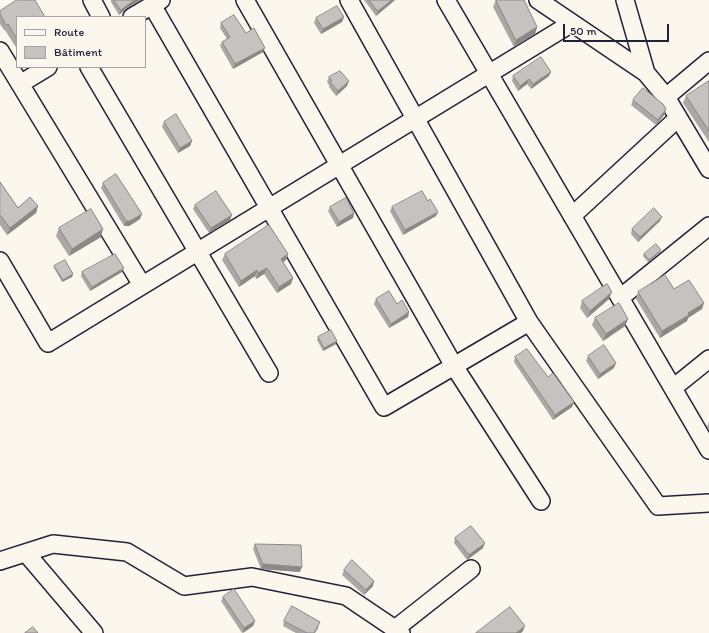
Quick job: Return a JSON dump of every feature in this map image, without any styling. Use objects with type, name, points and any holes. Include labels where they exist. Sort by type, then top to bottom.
[{"type":"street","points":[[92,0],[100,16]]},
{"type":"street","points":[[245,0],[454,366],[541,501]]},
{"type":"street","points":[[349,0],[529,322],[658,506],[709,503]]},
{"type":"street","points":[[446,0],[709,450]]},
{"type":"street","points":[[538,0],[646,72],[666,97],[709,169]]},
{"type":"street","points":[[625,0],[646,72]]},
{"type":"street","points":[[134,16],[156,2],[269,207],[384,407],[529,322]]},
{"type":"street","points":[[0,261],[48,343],[572,23]]},
{"type":"street","points":[[0,51],[142,285]]},
{"type":"street","points":[[666,97],[709,61]]},
{"type":"street","points":[[20,84],[46,68]]},
{"type":"street","points":[[90,68],[269,373]]},
{"type":"street","points":[[572,216],[678,118]]},
{"type":"street","points":[[620,298],[709,226]]},
{"type":"street","points":[[673,388],[709,359]]},
{"type":"street","points":[[0,561],[53,544],[127,552],[184,586],[252,577],[346,596],[398,631],[471,569]]},
{"type":"street","points":[[26,553],[94,633]]},
{"type":"building","points":[[17,0],[35,0],[44,16],[16,16],[16,37],[8,24],[6,25],[0,11]]},
{"type":"building","points":[[114,0],[135,0],[121,10]]},
{"type":"building","points":[[369,0],[392,0],[378,11]]},
{"type":"building","points":[[496,0],[524,0],[537,27],[516,40]]},
{"type":"building","points":[[337,6],[344,17],[323,29],[316,18]]},
{"type":"building","points":[[234,15],[246,33],[254,28],[265,48],[235,64],[222,42],[230,37],[221,23]]},
{"type":"building","points":[[541,57],[551,72],[533,84],[529,79],[520,86],[513,76]]},
{"type":"building","points":[[340,71],[349,81],[338,91],[330,82],[332,81],[329,77]]},
{"type":"building","points":[[709,81],[709,131],[686,96]]},
{"type":"building","points":[[643,88],[663,104],[666,109],[658,120],[633,100]]},
{"type":"building","points":[[176,114],[192,141],[180,148],[164,122]]},
{"type":"building","points":[[116,174],[142,214],[130,221],[126,221],[103,183]]},
{"type":"building","points":[[0,182],[18,208],[30,197],[38,206],[10,228],[0,215]]},
{"type":"building","points":[[216,191],[232,215],[211,228],[195,205]]},
{"type":"building","points":[[422,191],[428,201],[430,199],[438,212],[405,230],[392,207]]},
{"type":"building","points":[[346,198],[354,213],[339,222],[330,207]]},
{"type":"building","points":[[654,208],[662,217],[640,237],[632,229]]},
{"type":"building","points":[[91,209],[103,229],[72,249],[59,228]]},
{"type":"building","points":[[269,225],[288,254],[281,259],[293,278],[279,287],[267,268],[258,273],[257,270],[241,281],[225,254]]},
{"type":"building","points":[[656,244],[661,250],[649,260],[644,254]]},
{"type":"building","points":[[115,254],[124,268],[92,287],[82,272]]},
{"type":"building","points":[[65,260],[73,274],[63,280],[54,266]]},
{"type":"building","points":[[665,275],[674,289],[689,280],[704,303],[688,313],[689,315],[662,331],[638,292]]},
{"type":"building","points":[[607,284],[612,292],[590,311],[582,301]]},
{"type":"building","points":[[389,291],[397,304],[402,300],[409,312],[391,324],[376,299]]},
{"type":"building","points":[[619,303],[628,319],[606,334],[595,318]]},
{"type":"building","points":[[331,330],[337,341],[324,348],[318,337]]},
{"type":"building","points":[[604,345],[616,363],[600,374],[588,356]]},
{"type":"building","points":[[527,349],[548,377],[553,373],[574,402],[555,415],[515,357]]},
{"type":"building","points":[[471,526],[485,543],[469,555],[455,538]]},
{"type":"building","points":[[255,544],[301,545],[302,567],[263,564]]},
{"type":"building","points":[[352,560],[374,581],[366,590],[344,570]]},
{"type":"building","points":[[234,589],[255,621],[244,628],[223,597]]},
{"type":"building","points":[[292,606],[320,622],[314,633],[307,633],[284,621]]},
{"type":"building","points":[[510,607],[525,626],[516,633],[476,633]]},
{"type":"building","points":[[33,627],[38,633],[25,633]]}]
